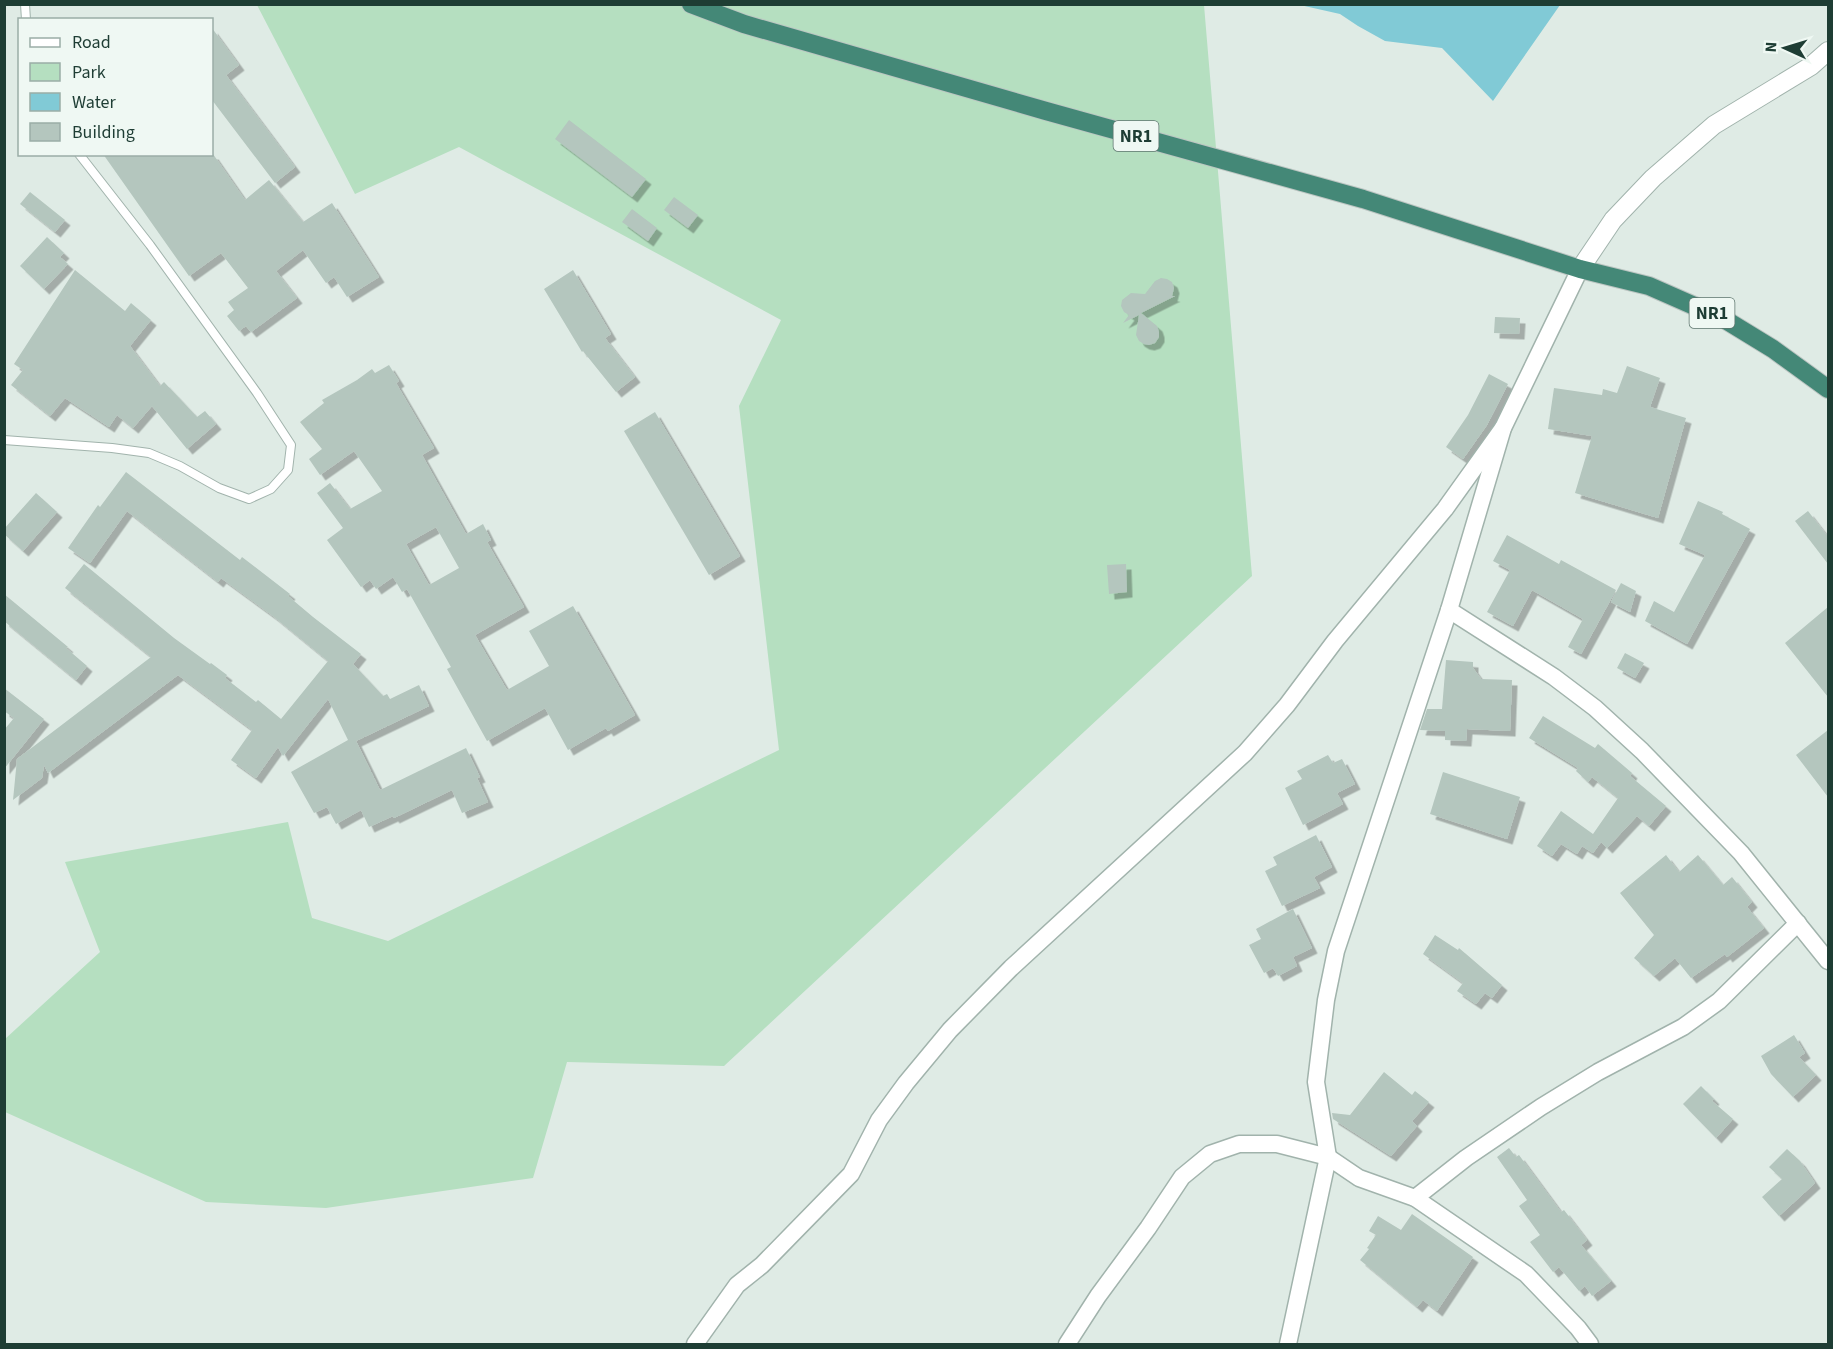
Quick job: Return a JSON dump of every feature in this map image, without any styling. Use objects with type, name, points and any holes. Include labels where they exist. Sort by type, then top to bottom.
[{"type":"highway","name":"NR1","points":[[691,4],[744,24],[1363,199],[1580,269],[1649,286],[1724,319],[1773,349],[1828,388]]},
{"type":"street","points":[[695,1344],[737,1285],[762,1264],[851,1174],[879,1120],[950,1030],[1011,968],[1245,753],[1287,705],[1335,641],[1446,509],[1503,428],[1580,269],[1613,220],[1662,171],[1714,125],[1811,66],[1828,51]]},
{"type":"street","points":[[1288,1344],[1328,1157],[1316,1082],[1326,1000],[1336,951],[1449,610],[1503,428]]},
{"type":"street","points":[[1449,610],[1554,677],[1595,708],[1687,796],[1741,853],[1828,962]]},
{"type":"street","points":[[1415,1198],[1466,1158],[1541,1107],[1598,1072],[1683,1027],[1719,1001],[1798,923]]},
{"type":"street","points":[[1067,1344],[1182,1177],[1210,1154],[1239,1144],[1277,1144],[1328,1157],[1359,1178],[1415,1198],[1526,1274],[1578,1328],[1590,1344]]},
{"type":"lane","points":[[4,440],[149,453],[180,466],[219,488],[249,499],[271,489],[288,470],[291,445],[257,393],[150,244],[81,156]]},
{"type":"green space","points":[[257,5],[1204,5],[1252,576],[724,1066],[567,1062],[533,1178],[326,1208],[206,1202],[5,1112],[5,1039],[100,952],[65,862],[288,822],[312,918],[388,941],[779,750],[739,406],[781,320],[459,147],[355,194]]},
{"type":"water","points":[[1300,5],[1560,5],[1493,101],[1442,48],[1385,41],[1340,14]]},
{"type":"building","points":[[213,29],[239,65],[226,75],[295,167],[275,183],[213,101]]},
{"type":"building","points":[[569,120],[646,179],[632,197],[555,139]]},
{"type":"building","points":[[213,154],[245,200],[269,180],[303,222],[332,203],[379,277],[347,297],[334,277],[326,283],[303,250],[276,271],[297,298],[251,332],[246,326],[239,331],[227,316],[234,310],[228,302],[248,288],[221,253],[189,276],[104,156],[213,156]]},
{"type":"building","points":[[30,192],[65,220],[55,232],[20,204]]},
{"type":"building","points":[[674,197],[698,215],[688,228],[664,210]]},
{"type":"building","points":[[632,209],[657,228],[648,241],[622,222]]},
{"type":"building","points":[[47,237],[64,253],[60,257],[68,264],[44,289],[20,266]]},
{"type":"building","points":[[75,270],[125,311],[131,303],[151,320],[130,346],[160,386],[164,382],[197,417],[205,411],[216,424],[187,449],[152,406],[133,428],[117,415],[109,427],[65,398],[50,416],[11,385],[23,370],[14,364]]},
{"type":"building","points":[[573,270],[611,334],[605,338],[635,377],[616,392],[582,352],[544,289]]},
{"type":"building","points":[[1161,278],[1172,282],[1174,288],[1172,296],[1175,296],[1141,313],[1157,326],[1159,332],[1155,343],[1144,344],[1136,335],[1139,315],[1123,323],[1129,315],[1121,306],[1122,300],[1131,293],[1145,294],[1155,281]]},
{"type":"building","points":[[1495,317],[1520,318],[1519,334],[1494,333]]},
{"type":"building","points":[[389,365],[399,381],[396,383],[434,448],[422,455],[466,534],[483,524],[491,540],[487,542],[524,607],[475,635],[507,690],[549,666],[529,631],[573,606],[635,715],[608,731],[606,728],[568,750],[545,708],[487,741],[447,669],[451,667],[407,589],[402,592],[393,577],[376,589],[370,580],[361,587],[327,540],[343,528],[317,493],[330,483],[350,509],[382,491],[354,451],[320,475],[309,459],[322,449],[300,422],[324,403],[322,400],[372,369],[375,373]],"holes":[[[436,527],[459,568],[429,585],[406,544]]]},
{"type":"building","points":[[1627,366],[1660,378],[1650,407],[1686,418],[1658,518],[1575,493],[1592,436],[1548,429],[1554,388],[1602,395],[1603,389],[1617,393]]},
{"type":"building","points":[[1489,374],[1508,384],[1487,425],[1463,459],[1446,447],[1468,415]]},
{"type":"building","points":[[655,412],[740,556],[709,575],[624,431]]},
{"type":"building","points":[[126,472],[240,560],[242,557],[290,594],[288,596],[361,654],[353,664],[383,696],[387,694],[390,699],[419,685],[429,706],[356,741],[380,790],[466,748],[480,777],[477,778],[488,802],[462,813],[452,790],[394,818],[393,816],[369,827],[361,810],[336,824],[327,807],[314,813],[291,772],[348,740],[328,699],[283,756],[278,747],[256,778],[231,760],[252,730],[178,675],[48,773],[44,765],[42,778],[13,800],[17,759],[151,657],[65,588],[84,564],[174,638],[227,675],[225,678],[281,719],[328,661],[273,616],[221,578],[218,582],[127,511],[90,563],[68,548],[98,505],[100,507]]},
{"type":"building","points":[[36,493],[57,512],[23,551],[4,534],[4,529]]},
{"type":"building","points":[[1698,501],[1723,512],[1722,514],[1750,529],[1687,644],[1645,621],[1654,601],[1674,612],[1705,555],[1679,544]]},
{"type":"building","points":[[1808,511],[1828,537],[1828,564],[1795,521]]},
{"type":"building","points":[[1507,535],[1559,564],[1561,560],[1616,590],[1581,654],[1568,647],[1583,619],[1532,590],[1513,626],[1487,612],[1510,570],[1493,561]]},
{"type":"building","points":[[1126,564],[1127,592],[1109,594],[1107,565]]},
{"type":"building","points":[[1621,583],[1636,591],[1630,612],[1611,602]]},
{"type":"building","points":[[4,594],[68,647],[66,648],[87,666],[76,680],[4,621]]},
{"type":"building","points":[[1828,607],[1828,697],[1785,643]]},
{"type":"building","points":[[1625,653],[1644,663],[1635,678],[1617,668]]},
{"type":"building","points":[[1446,660],[1473,662],[1473,668],[1481,679],[1512,680],[1510,731],[1467,729],[1466,741],[1445,740],[1445,731],[1420,730],[1427,709],[1442,709]]},
{"type":"building","points":[[4,688],[44,719],[4,769],[4,730],[14,718],[4,711]]},
{"type":"building","points":[[1543,716],[1595,748],[1598,744],[1632,773],[1630,776],[1666,806],[1649,826],[1637,816],[1607,848],[1601,842],[1593,853],[1582,846],[1577,854],[1561,844],[1552,856],[1537,846],[1561,811],[1593,834],[1618,798],[1592,777],[1588,782],[1576,771],[1578,768],[1529,738]]},
{"type":"building","points":[[1828,730],[1828,797],[1796,755]]},
{"type":"building","points":[[1328,755],[1333,763],[1342,759],[1355,784],[1337,793],[1343,804],[1303,825],[1285,788],[1302,779],[1297,771]]},
{"type":"building","points":[[1443,772],[1520,797],[1507,839],[1430,814]]},
{"type":"building","points":[[1316,835],[1332,867],[1314,877],[1320,888],[1282,906],[1265,871],[1277,865],[1273,857]]},
{"type":"building","points":[[1666,855],[1679,872],[1698,855],[1723,885],[1732,877],[1752,902],[1747,907],[1764,928],[1727,957],[1725,954],[1691,978],[1675,958],[1654,976],[1634,958],[1654,935],[1620,893]]},
{"type":"building","points":[[1293,909],[1312,948],[1293,957],[1297,966],[1278,976],[1273,968],[1264,973],[1249,945],[1261,939],[1256,929]]},
{"type":"building","points":[[1435,935],[1458,950],[1459,948],[1502,985],[1492,998],[1485,993],[1476,1004],[1457,991],[1463,983],[1423,954]]},
{"type":"building","points":[[1794,1035],[1805,1053],[1799,1057],[1816,1075],[1793,1097],[1771,1074],[1761,1056]]},
{"type":"building","points":[[1384,1072],[1412,1095],[1415,1091],[1429,1102],[1412,1121],[1417,1126],[1391,1156],[1333,1119],[1332,1113],[1350,1115]]},
{"type":"building","points":[[1701,1086],[1714,1099],[1712,1101],[1733,1119],[1716,1138],[1683,1104]]},
{"type":"building","points":[[1509,1148],[1516,1157],[1519,1155],[1561,1212],[1564,1210],[1587,1240],[1581,1245],[1611,1281],[1592,1296],[1585,1286],[1579,1291],[1559,1267],[1553,1272],[1530,1242],[1540,1235],[1519,1206],[1527,1200],[1497,1157]]},
{"type":"building","points":[[1787,1149],[1800,1161],[1815,1183],[1779,1216],[1762,1197],[1782,1179],[1769,1167]]},
{"type":"building","points":[[1412,1214],[1473,1257],[1437,1311],[1423,1300],[1417,1307],[1360,1260],[1376,1235],[1369,1231],[1378,1216],[1401,1230]]}]
